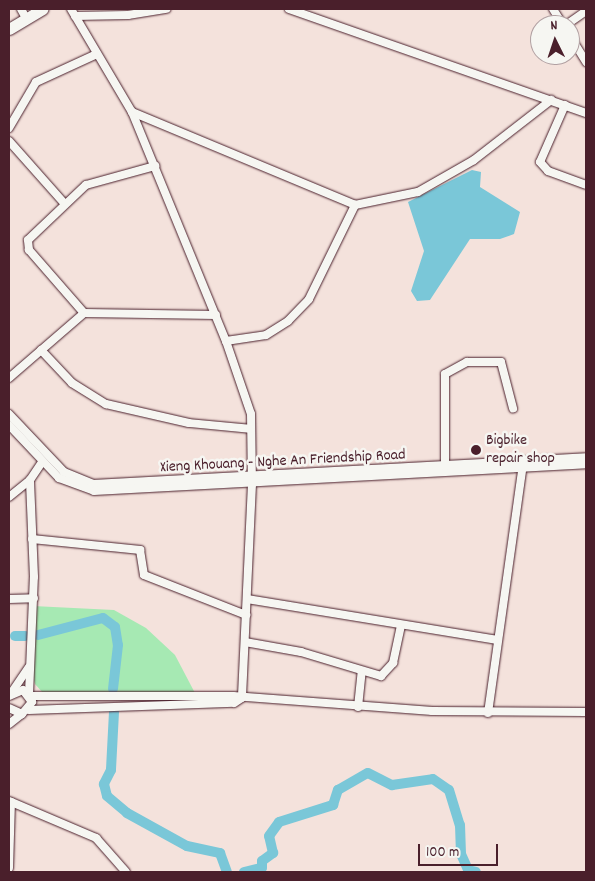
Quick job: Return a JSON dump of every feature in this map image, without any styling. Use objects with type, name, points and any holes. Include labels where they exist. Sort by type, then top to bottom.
[{"type":"highway","points":[[9,29],[24,14],[42,9]]},
{"type":"street","points":[[73,12],[128,15],[165,9]]},
{"type":"street","points":[[289,9],[586,113]]},
{"type":"street","points":[[73,12],[132,112],[226,341],[251,429],[252,481],[242,698]]},
{"type":"street","points":[[9,128],[36,82],[97,54]]},
{"type":"street","points":[[132,112],[355,205],[418,192],[474,160],[551,100]]},
{"type":"street","points":[[565,105],[540,162],[586,185]]},
{"type":"street","points":[[9,141],[65,204]]},
{"type":"street","points":[[84,313],[26,244],[86,184],[155,166]]},
{"type":"street","points":[[226,341],[266,335],[288,322],[313,291],[355,205]]},
{"type":"street","points":[[9,378],[84,313],[216,315]]},
{"type":"street","points":[[41,350],[72,383],[106,404],[189,423],[251,429]]},
{"type":"street","points":[[445,466],[445,374],[467,362],[501,362],[513,408]]},
{"type":"street","name":"Xieng Khouang - Nghe An Friendship Road","points":[[9,414],[45,455],[76,480],[111,485],[252,481],[445,466],[586,464]]},
{"type":"street","name":"Xieng Khouang - Nghe An Friendship Road","points":[[9,425],[42,462],[60,478],[94,491],[523,464],[586,458]]},
{"type":"street","points":[[9,497],[30,480],[42,462]]},
{"type":"street","points":[[488,713],[523,464]]},
{"type":"street","points":[[9,724],[26,712],[30,695],[34,598],[30,480]]},
{"type":"street","points":[[32,539],[140,550],[144,576],[246,615]]},
{"type":"street","points":[[9,599],[34,598]]},
{"type":"street","points":[[247,599],[401,626],[498,640]]},
{"type":"street","points":[[245,642],[301,652],[362,671],[386,674],[401,626]]},
{"type":"street","points":[[10,694],[30,665]]},
{"type":"street","points":[[358,706],[362,671]]},
{"type":"street","points":[[10,694],[242,698],[488,713],[586,712]]},
{"type":"street","points":[[9,709],[26,712],[234,703],[242,698]]},
{"type":"street","points":[[9,868],[10,801],[79,828],[126,870]]},
{"type":"green space","points":[[33,606],[114,610],[146,628],[175,655],[196,695],[43,693],[35,684],[30,665]]},
{"type":"water","points":[[472,170],[481,172],[480,187],[520,212],[514,234],[500,239],[470,239],[430,300],[417,301],[411,291],[424,251],[408,202]]},
{"type":"waterway","points":[[38,635],[103,618],[115,627],[118,645],[113,689]]},
{"type":"waterway","points":[[15,636],[25,636]]},
{"type":"waterway","points":[[114,712],[111,770],[104,784],[107,796],[127,813],[187,846],[220,853],[227,872]]},
{"type":"waterway","points":[[244,872],[262,868],[262,861],[273,853],[269,836],[279,822],[333,805],[338,790],[368,773],[392,785],[433,779],[449,790],[460,825],[461,854],[468,870],[476,872]]},
{"type":"place","name":"Bigbike repair shop","points":[[476,450]]}]
